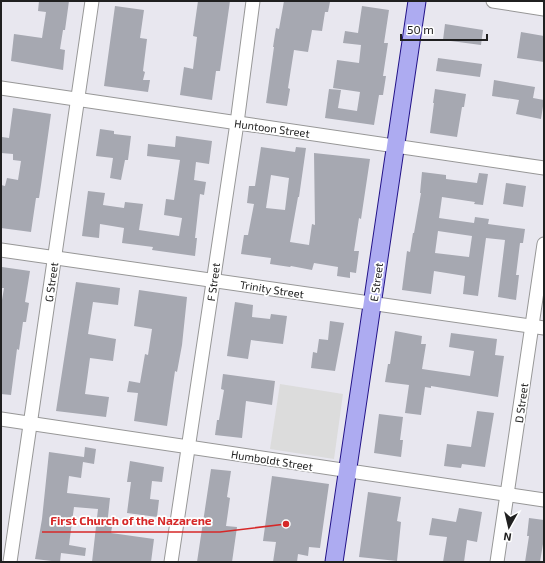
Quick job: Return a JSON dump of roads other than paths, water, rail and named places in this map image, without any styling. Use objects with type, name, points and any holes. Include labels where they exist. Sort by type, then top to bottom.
[{"type":"main road","name":"E Street","points":[[334,562],[417,1]]},
{"type":"street","name":"G Street","points":[[10,562],[92,1]]},
{"type":"street","name":"F Street","points":[[171,562],[187,447],[237,123],[253,1]]},
{"type":"street","points":[[493,1],[544,8]]},
{"type":"street","name":"Huntoon Street","points":[[1,88],[544,168]]},
{"type":"street","name":"D Street","points":[[497,562],[507,495],[538,327],[544,244]]},
{"type":"street","name":"Trinity Street","points":[[1,250],[538,327]]},
{"type":"street","name":"Humboldt Street","points":[[1,420],[544,500]]},
{"type":"place","name":"First Church of the Nazarene","points":[[286,524]]}]
